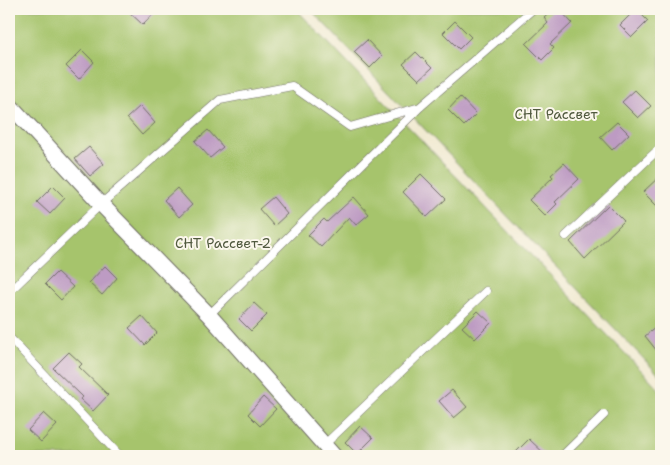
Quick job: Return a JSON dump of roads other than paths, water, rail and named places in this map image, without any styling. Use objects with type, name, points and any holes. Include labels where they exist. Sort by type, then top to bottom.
[{"type":"street","points":[[9,104],[101,204],[209,315],[329,451]]},
{"type":"lane","points":[[209,315],[420,107],[534,9]]},
{"type":"lane","points":[[9,292],[101,204],[220,100],[292,86],[350,127],[420,107]]},
{"type":"lane","points":[[566,236],[661,146]]},
{"type":"lane","points":[[329,451],[486,291]]},
{"type":"lane","points":[[9,337],[120,456]]},
{"type":"lane","points":[[562,456],[604,415]]},
{"type":"park label","name":"СНТ Рассвет","points":[[556,114]]},
{"type":"park label","name":"СНТ Рассвет-2","points":[[223,243]]}]
